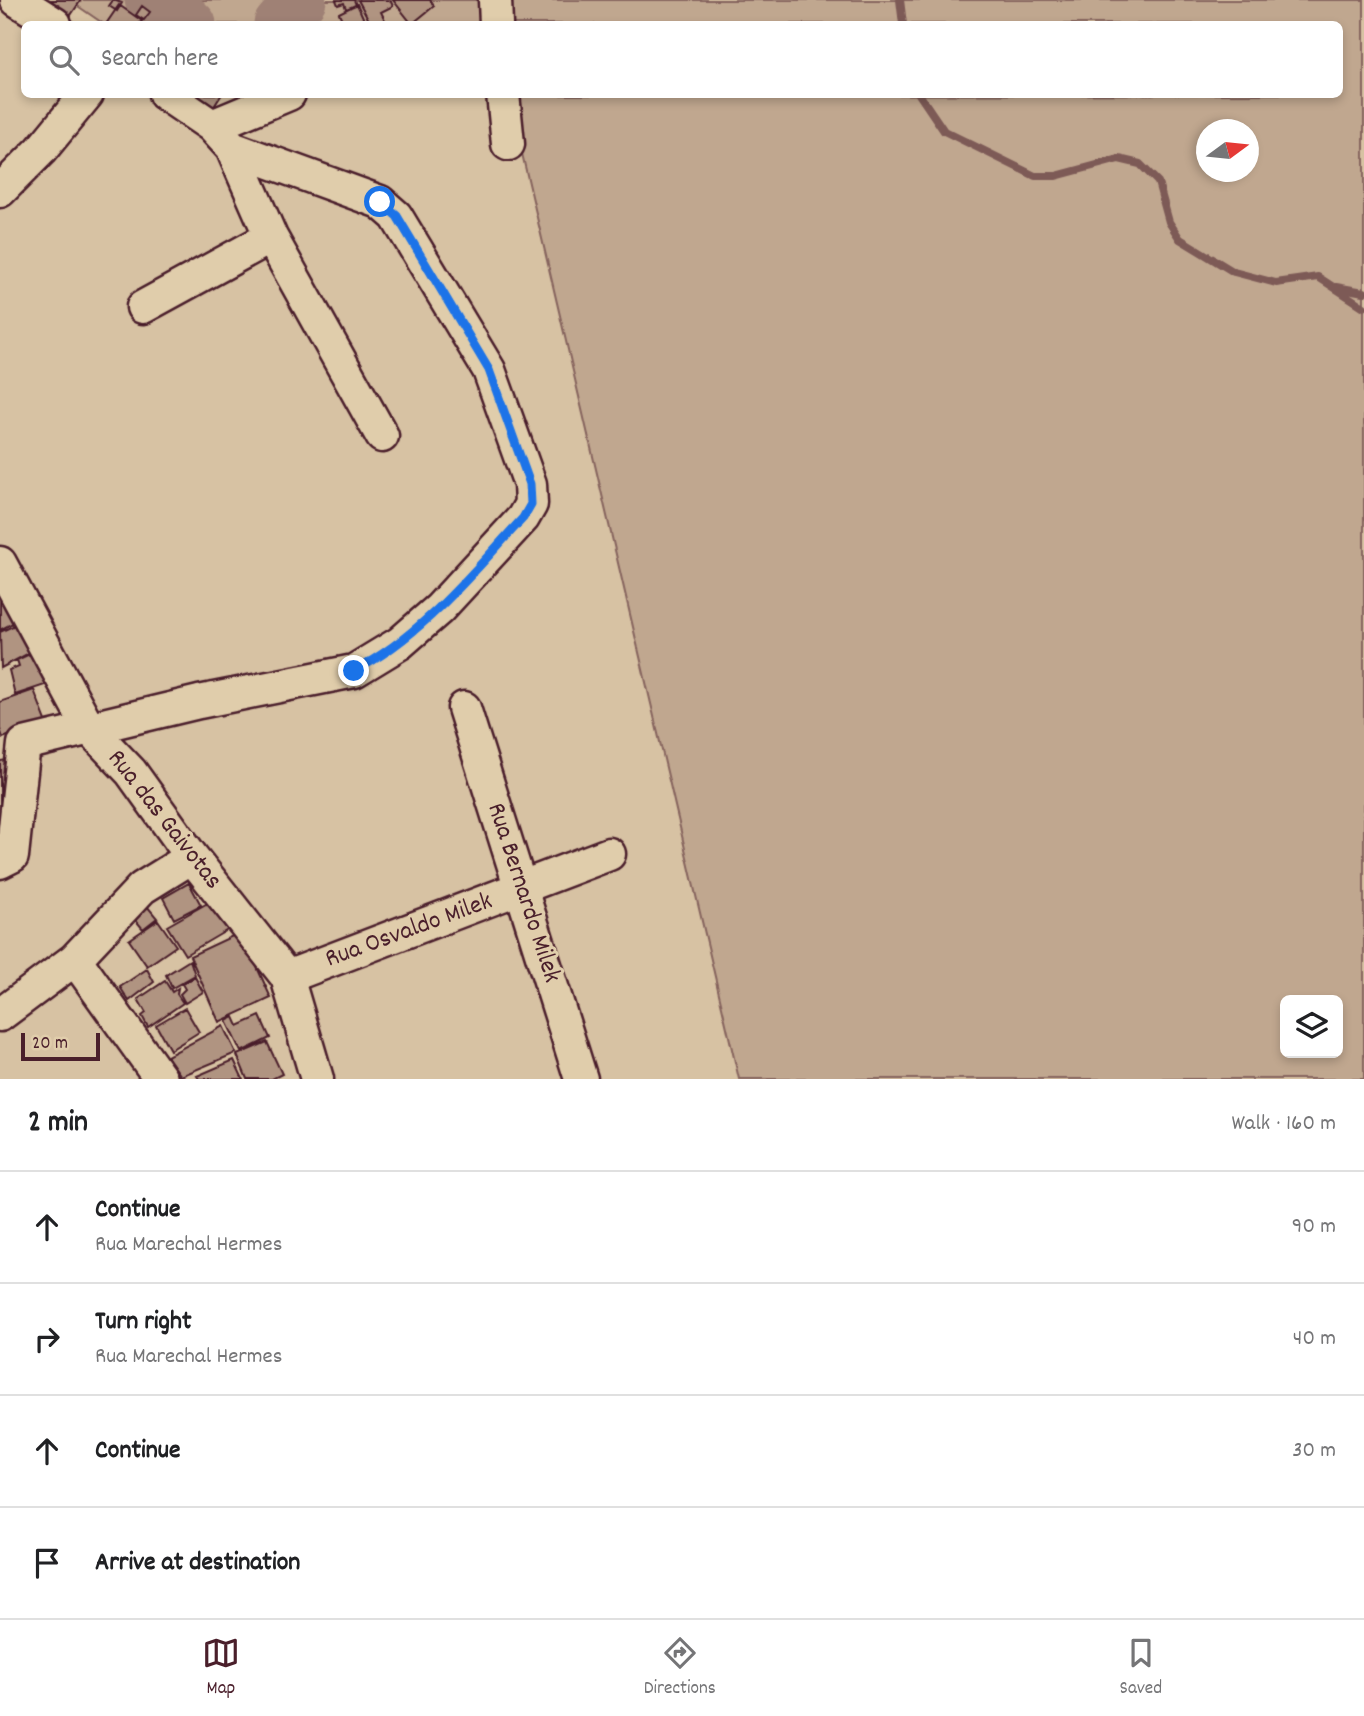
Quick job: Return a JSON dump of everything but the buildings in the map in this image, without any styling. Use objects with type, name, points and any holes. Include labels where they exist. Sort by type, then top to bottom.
[{"type":"street","points":[[17,0],[50,21]]},
{"type":"street","points":[[495,0],[496,21]]},
{"type":"street","points":[[0,191],[41,150],[84,98]]},
{"type":"street","points":[[0,862],[12,856],[12,747],[199,702],[354,671],[400,643],[439,609],[523,518],[531,504],[530,484],[489,370],[397,216],[380,202],[222,137],[170,98]]},
{"type":"street","points":[[222,137],[283,98]]},
{"type":"street","points":[[503,98],[508,144]]},
{"type":"street","points":[[222,137],[271,237],[382,436]]},
{"type":"street","points":[[143,307],[271,237]]},
{"type":"street","name":"Rua das Gaivotas","points":[[2,569],[89,728],[131,772],[192,857],[288,977],[317,1079]]},
{"type":"street","name":"Rua Bernardo Milek","points":[[464,708],[581,1079]]},
{"type":"street","name":"Rua Osvaldo Milek","points":[[288,977],[609,854]]},
{"type":"street","points":[[0,1015],[75,959],[142,888],[192,857]]},
{"type":"street","points":[[75,959],[161,1079]]},
{"type":"shaded area","points":[[69,0],[1364,0],[1364,1079],[739,1079],[520,145],[505,98],[1343,98],[1343,21],[100,21]]},
{"type":"waterway","points":[[148,0],[185,16],[190,21]]},
{"type":"waterway","points":[[280,21],[303,0]]},
{"type":"waterway","points":[[900,0],[903,21]]},
{"type":"waterway","points":[[922,98],[944,131],[1035,176],[1056,176],[1119,159],[1140,164],[1158,182],[1169,222],[1180,239],[1234,272],[1276,283],[1318,277],[1364,307]]},
{"type":"waterway","points":[[1336,287],[1364,292]]},
{"type":"route","points":[[354,671],[380,658],[439,609],[523,518],[531,504],[530,484],[489,370],[397,216],[380,202]]}]
